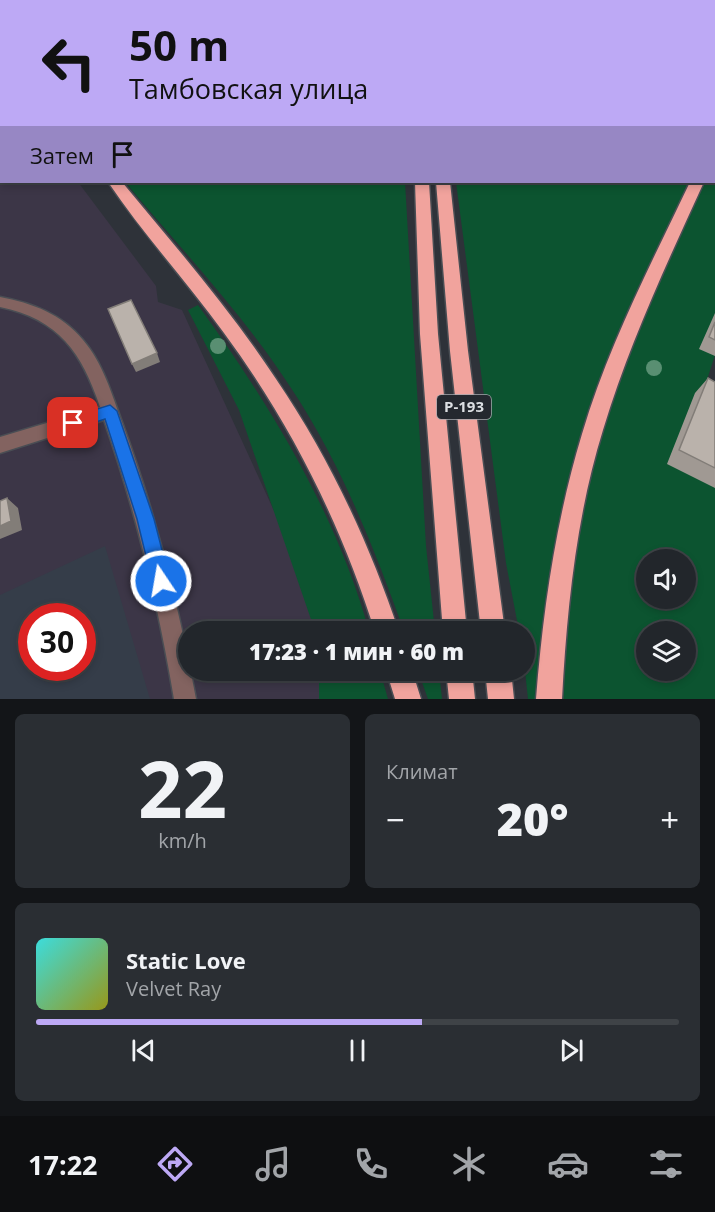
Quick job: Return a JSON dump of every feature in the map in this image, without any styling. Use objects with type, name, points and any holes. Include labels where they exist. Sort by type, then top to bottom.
[{"type":"highway","points":[[116,183],[246,350],[300,433],[328,481],[384,621]]},
{"type":"highway","name":"Р-193","points":[[422,183],[429,334],[454,621]]},
{"type":"highway","name":"Р-193","points":[[443,183],[452,264],[455,330],[492,621]]},
{"type":"highway","points":[[549,699],[567,539],[582,468],[613,373],[697,183]]},
{"type":"highway","points":[[402,681],[408,699]]},
{"type":"highway","points":[[460,681],[462,699]]},
{"type":"highway","points":[[499,681],[501,699]]},
{"type":"street","points":[[0,302],[34,311],[58,323],[85,355],[110,411],[152,541],[185,699]]},
{"type":"street","points":[[0,446],[110,411]]},
{"type":"shaded area","points":[[0,183],[79,183],[156,286],[158,302],[182,310],[324,621],[178,621],[178,681],[346,681],[351,699],[0,699]]},
{"type":"shaded area","points":[[105,546],[150,699],[0,699],[0,595]]},
{"type":"green space","points":[[126,183],[405,183],[426,546],[434,621],[400,621],[355,506],[326,446],[291,388],[253,334]]},
{"type":"green space","points":[[456,183],[715,183],[715,355],[681,460],[715,478],[715,699],[528,699],[526,681],[535,681],[535,621],[517,621],[506,563]]},
{"type":"green space","points":[[198,305],[275,420],[320,502],[339,544],[366,621],[312,621],[239,410],[188,310]]},
{"type":"green space","points":[[319,681],[383,681],[388,699],[319,699]]},
{"type":"green space","points":[[422,681],[440,681],[442,699],[428,699]]},
{"type":"building","points":[[131,300],[157,353],[132,364],[108,309]]},
{"type":"building","points":[[715,322],[715,340],[709,337]]},
{"type":"building","points":[[708,378],[715,382],[715,468],[679,450]]},
{"type":"building","points":[[7,498],[11,521],[0,526],[0,501]]},
{"type":"route","points":[[73,423],[110,411],[126,453],[146,519],[161,581]]}]
